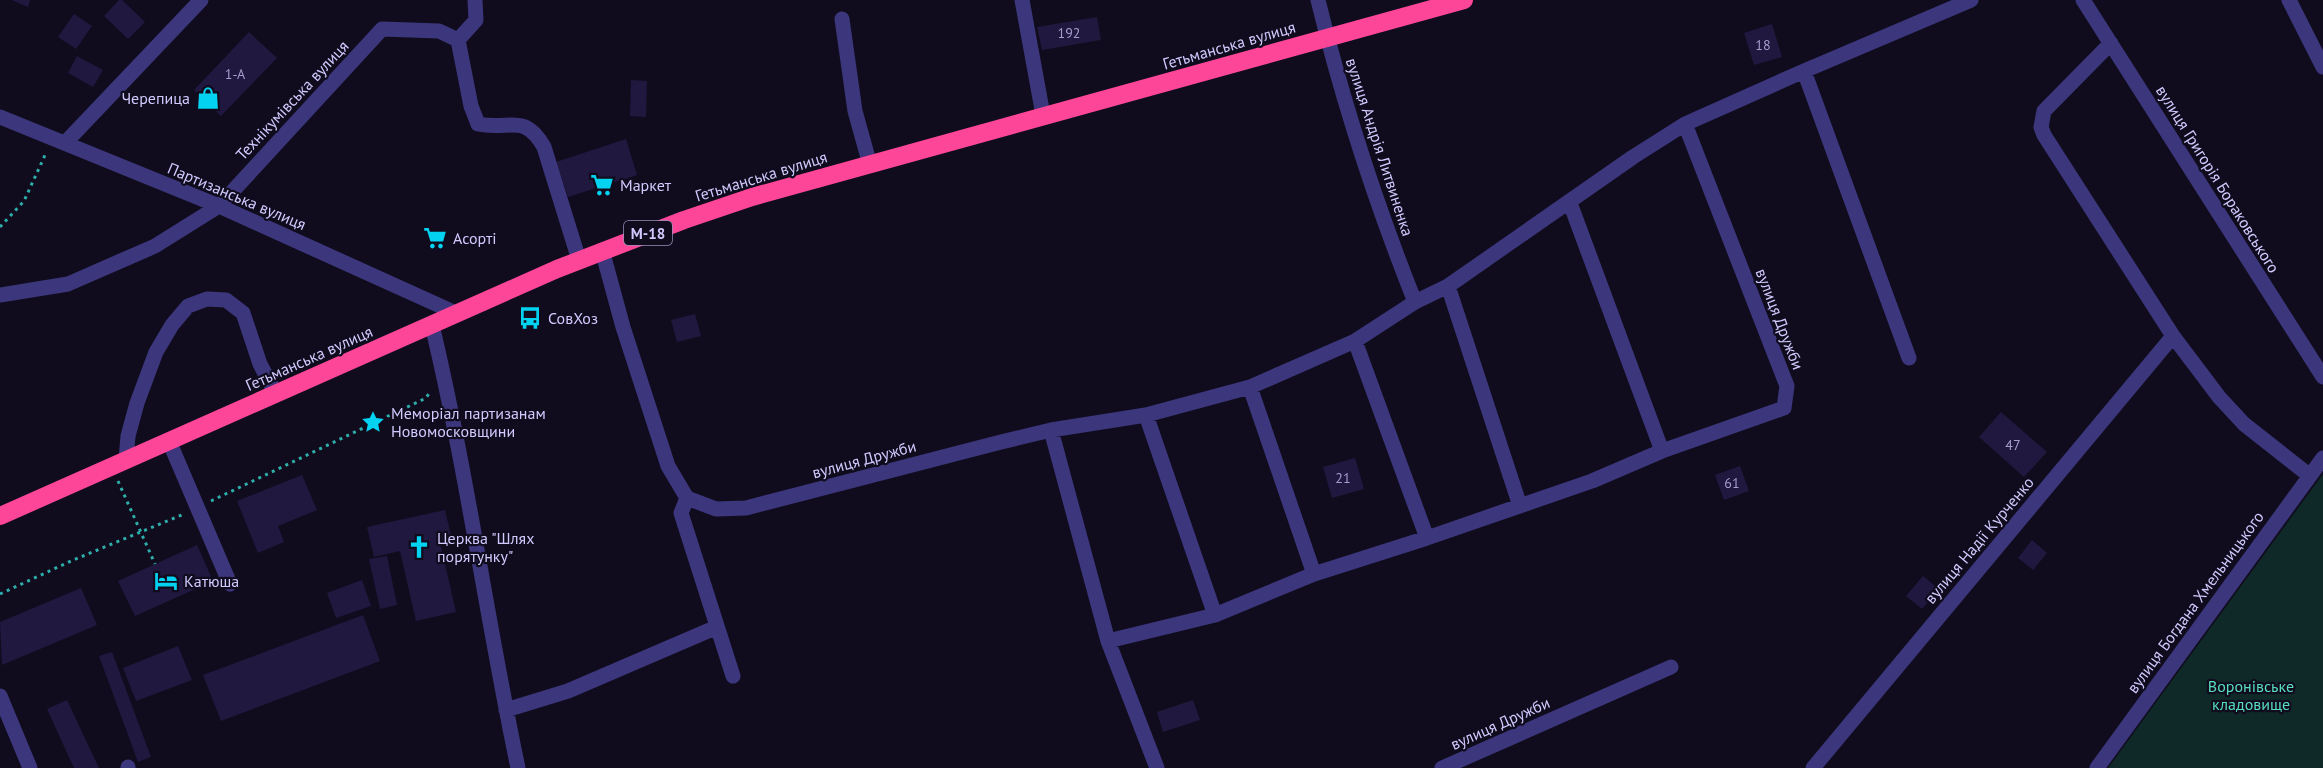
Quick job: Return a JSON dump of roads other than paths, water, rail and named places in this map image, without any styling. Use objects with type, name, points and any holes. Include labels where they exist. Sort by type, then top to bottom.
[{"type":"highway","name":"Гетьманська вулиця","points":[[0,516],[602,250],[752,197],[1464,0]]},
{"type":"street","points":[[59,141],[201,0]]},
{"type":"street","points":[[475,0],[476,20],[458,40],[471,106],[478,124],[488,126],[516,124],[525,126],[536,133],[544,147],[579,260]]},
{"type":"street","points":[[1022,0],[1043,116]]},
{"type":"street","name":"вулиця Андрія Литвиненка","points":[[1318,0],[1350,119],[1393,246],[1415,302]]},
{"type":"street","name":"вулиця Дружби","points":[[687,498],[716,509],[746,508],[1051,430],[1146,415],[1250,387],[1355,341],[1415,302],[1448,286],[1633,157],[1685,124],[1971,0]]},
{"type":"street","name":"вулиця Григорія Бораковського","points":[[2084,0],[2323,377]]},
{"type":"street","points":[[2289,0],[2323,68]]},
{"type":"street","points":[[842,19],[855,111],[870,165]]},
{"type":"street","name":"Технікумівська вулиця","points":[[0,296],[68,284],[155,246],[219,206],[382,29],[439,31],[458,40]]},
{"type":"street","points":[[2111,43],[2044,111],[2041,127],[2044,135],[2173,336],[2219,397],[2244,424],[2310,476]]},
{"type":"street","points":[[1803,71],[1909,358]]},
{"type":"street","name":"Партизанська вулиця","points":[[0,117],[219,206],[458,314]]},
{"type":"street","name":"вулиця Дружби","points":[[1108,641],[1215,615],[1314,574],[1592,481],[1662,451],[1784,408],[1787,386],[1685,124]]},
{"type":"street","points":[[1570,202],[1662,451]]},
{"type":"street","points":[[602,250],[623,327],[668,466],[687,498],[681,513],[733,676]]},
{"type":"street","points":[[1448,286],[1520,506]]},
{"type":"street","points":[[119,463],[136,403],[156,352],[172,325],[188,306],[207,299],[226,300],[243,313],[260,364],[276,394]]},
{"type":"street","points":[[432,325],[465,482],[518,768]]},
{"type":"street","name":"вулиця Надії Курченко","points":[[1813,768],[2173,336]]},
{"type":"street","points":[[1355,341],[1427,538]]},
{"type":"street","points":[[1250,387],[1314,574]]},
{"type":"street","points":[[1146,415],[1215,615]]},
{"type":"street","points":[[1051,430],[1108,641],[1157,768]]},
{"type":"street","points":[[169,441],[230,584]]},
{"type":"street","name":"вулиця Богдана Хмельницького","points":[[2097,768],[2323,458]]},
{"type":"street","points":[[506,710],[568,691],[717,627]]},
{"type":"street","name":"вулиця Дружби","points":[[1442,768],[1671,667]]},
{"type":"street","points":[[0,696],[30,768]]},
{"type":"place","name":"Черепица","points":[[208,98]]},
{"type":"place","name":"Маркет","points":[[602,185]]},
{"type":"place","name":"Асорті","points":[[435,238]]},
{"type":"place","name":"СовХоз","points":[[530,318]]},
{"type":"place","name":"Меморіал партизанам Новомосковщини","points":[[373,422]]},
{"type":"place","name":"Церква \"Шлях порятунку\"","points":[[419,547]]},
{"type":"place","name":"Катюша","points":[[166,581]]},
{"type":"park label","name":"Воронівське кладовище","points":[[2251,695]]}]
